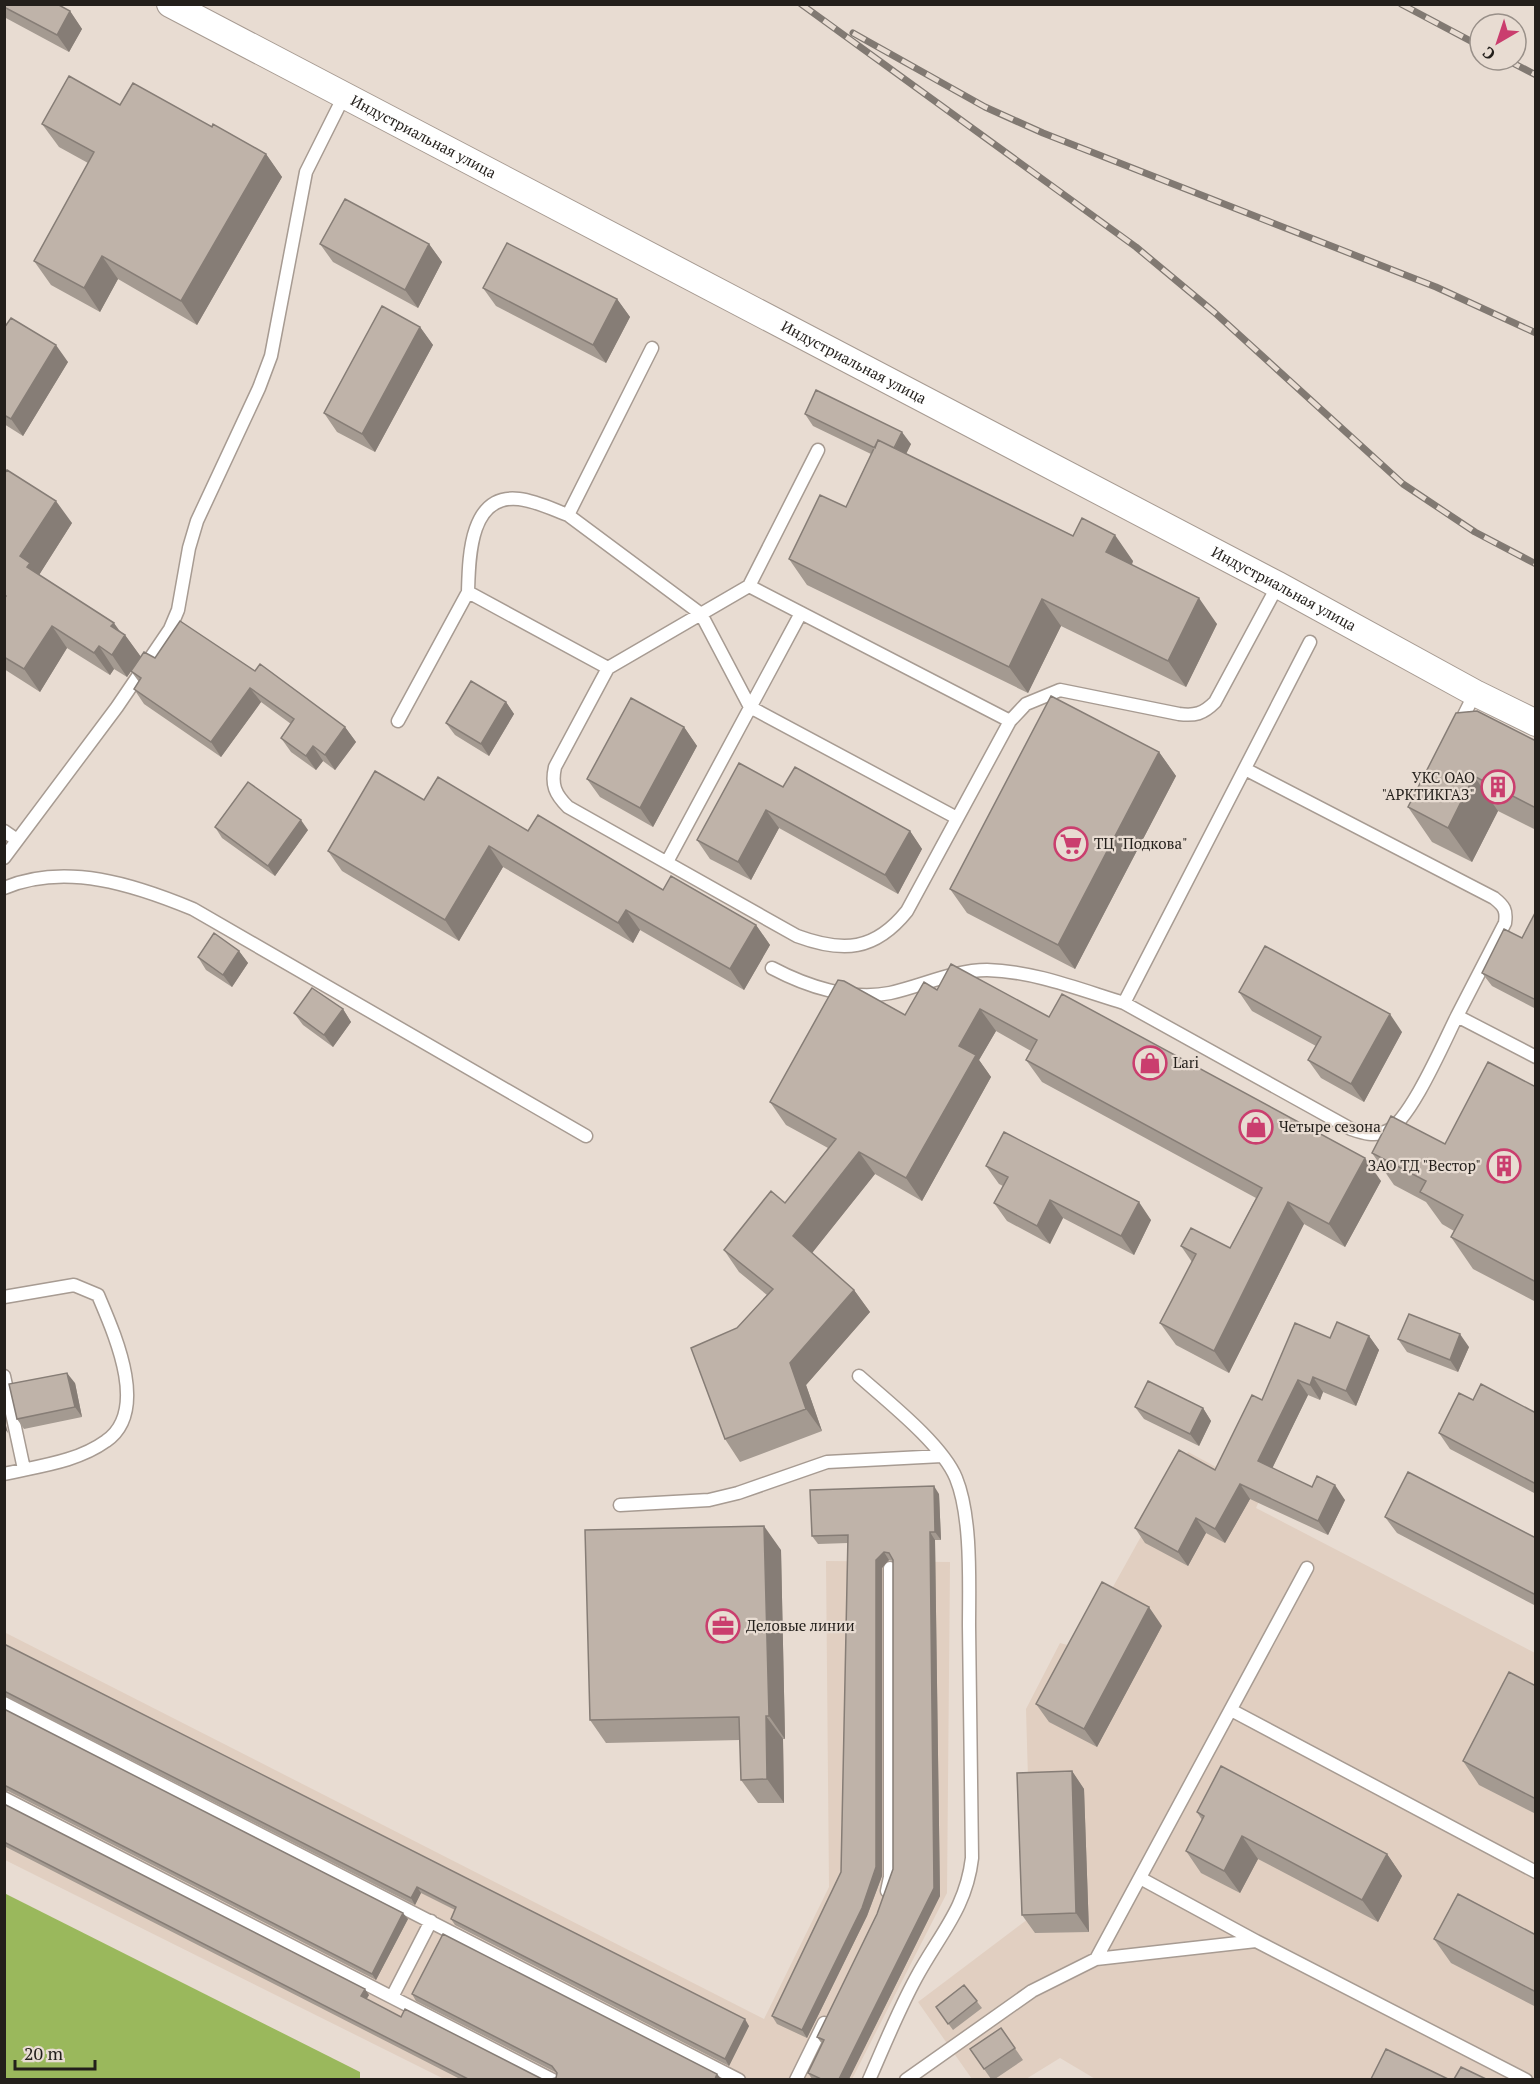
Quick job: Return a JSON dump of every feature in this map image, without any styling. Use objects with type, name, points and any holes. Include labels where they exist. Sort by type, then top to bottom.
[{"type":"street","name":"Индустриальная улица","points":[[170,4],[1278,585],[1475,693],[1536,723]]},
{"type":"lane","points":[[4,858],[117,707],[170,629],[178,610],[189,548],[197,521],[259,388],[271,356],[306,172],[344,96]]},
{"type":"lane","points":[[568,515],[652,348]]},
{"type":"lane","points":[[818,450],[749,586],[608,668],[555,767],[552,781],[557,796],[568,807],[797,936],[820,945],[845,947],[874,941],[893,929],[907,911],[1010,721],[1026,704],[1060,690],[1179,714],[1193,716],[1205,712],[1215,702],[1278,585]]},
{"type":"lane","points":[[398,721],[468,592],[469,554],[473,532],[494,504],[518,499],[568,515],[701,614],[750,707],[957,818]]},
{"type":"lane","points":[[749,586],[1010,721]]},
{"type":"lane","points":[[468,592],[608,668]]},
{"type":"lane","points":[[667,862],[801,613]]},
{"type":"lane","points":[[1124,1004],[1310,642]]},
{"type":"lane","points":[[1453,736],[1475,693]]},
{"type":"lane","points":[[772,968],[815,989],[867,994],[888,993],[957,974],[986,970],[1060,983],[1124,1004],[1351,1129],[1376,1134],[1387,1131],[1406,1116],[1505,923],[1507,912],[1503,905],[1494,898],[1245,769]]},
{"type":"lane","points":[[4,831],[17,840]]},
{"type":"lane","points":[[4,888],[23,880],[51,877],[85,878],[130,885],[193,909],[586,1136]]},
{"type":"lane","points":[[1457,1016],[1536,1057]]},
{"type":"lane","points":[[4,1297],[74,1286],[98,1295],[116,1338],[128,1393],[123,1420],[107,1441],[70,1459],[4,1474]]},
{"type":"lane","points":[[4,1376],[24,1469]]},
{"type":"lane","points":[[859,1376],[942,1456],[955,1476],[962,1498],[969,1569],[972,1847],[969,1882],[963,1899],[907,1996],[869,2079]]},
{"type":"lane","points":[[620,1505],[709,1500],[738,1493],[827,1462],[942,1456]]},
{"type":"lane","points":[[882,1903],[890,1877],[890,1568]]},
{"type":"lane","points":[[1096,1959],[1307,1568]]},
{"type":"lane","points":[[4,1703],[739,2079]]},
{"type":"lane","points":[[1231,1710],[1536,1872]]},
{"type":"lane","points":[[4,1798],[553,2079]]},
{"type":"lane","points":[[1140,1878],[1256,1941],[1526,2079]]},
{"type":"lane","points":[[392,1997],[431,1921]]},
{"type":"lane","points":[[906,2079],[1032,1991],[1096,1959],[1256,1941]]},
{"type":"lane","points":[[796,2079],[828,2015]]},
{"type":"shaded area","points":[[1188,1452],[1263,1492],[1256,1508],[1535,1653],[1535,2079],[1097,2080],[1060,2058],[1026,2079],[972,2079],[918,2002],[1032,1916],[1026,1709],[1060,1643],[1079,1648]]},
{"type":"shaded area","points":[[826,1561],[950,1562],[947,1893],[852,2079],[444,2079],[5,1860],[4,1632],[764,2019],[829,1887]]},
{"type":"green space","points":[[4,1893],[360,2072],[360,2079],[5,2079]]},
{"type":"building","points":[[4,4],[57,4],[70,11],[57,35],[4,7]]},
{"type":"building","points":[[69,76],[120,105],[133,83],[266,154],[181,301],[102,256],[84,288],[34,261],[94,152],[42,124]]},
{"type":"building","points":[[345,199],[429,244],[405,290],[320,244]]},
{"type":"building","points":[[507,243],[617,299],[593,345],[483,288]]},
{"type":"building","points":[[382,306],[420,327],[362,434],[324,413]]},
{"type":"building","points":[[11,318],[56,345],[11,419],[4,415],[4,328]]},
{"type":"building","points":[[816,390],[902,432],[894,448],[878,440],[875,448],[805,414]]},
{"type":"building","points":[[878,440],[1073,536],[1082,518],[1115,535],[1106,552],[1199,598],[1168,661],[1042,599],[1009,667],[789,559],[820,495],[846,507]]},
{"type":"building","points":[[7,470],[56,501],[20,556],[30,563],[27,567],[114,623],[111,626],[125,635],[112,655],[99,646],[94,653],[52,626],[24,669],[4,657],[4,599],[6,596],[4,595],[4,474]]},
{"type":"building","points":[[180,621],[255,671],[260,664],[345,727],[325,755],[313,746],[306,756],[281,738],[294,719],[250,688],[211,742],[134,689],[141,678],[131,671],[144,652],[155,658]]},
{"type":"building","points":[[471,681],[506,702],[481,744],[446,723]]},
{"type":"building","name":"ТЦ \"Подкова\"","points":[[1051,696],[1159,752],[1058,945],[950,889]]},
{"type":"building","points":[[631,698],[684,727],[640,808],[587,779]]},
{"type":"building","points":[[1477,711],[1536,741],[1536,808],[1474,776],[1448,828],[1408,807],[1456,713]]},
{"type":"building","points":[[739,763],[783,787],[795,767],[910,831],[885,875],[766,810],[738,862],[697,840]]},
{"type":"building","points":[[375,771],[424,800],[438,777],[528,831],[538,815],[663,890],[671,876],[756,925],[730,969],[626,910],[618,923],[489,846],[445,920],[328,851]]},
{"type":"building","points":[[248,782],[301,820],[268,866],[215,827]]},
{"type":"building","points":[[1535,913],[1536,1000],[1482,973],[1504,929],[1522,938]]},
{"type":"building","points":[[214,933],[239,951],[223,975],[198,957]]},
{"type":"building","points":[[1265,946],[1390,1014],[1351,1084],[1308,1060],[1321,1037],[1239,992]]},
{"type":"building","points":[[951,964],[1049,1017],[1062,994],[1365,1158],[1329,1224],[1288,1202],[1214,1351],[1160,1323],[1196,1254],[1181,1246],[1191,1228],[1230,1248],[1262,1188],[1026,1060],[1037,1040],[980,1009],[959,1046],[976,1055],[906,1178],[859,1152],[793,1236],[854,1290],[790,1363],[806,1409],[725,1439],[691,1348],[737,1328],[773,1289],[724,1250],[771,1191],[785,1203],[836,1139],[770,1102],[838,980],[844,981],[905,1015],[924,982],[937,990]]},
{"type":"building","points":[[312,988],[343,1009],[324,1035],[294,1013]]},
{"type":"building","points":[[1488,1062],[1536,1087],[1536,1282],[1451,1237],[1463,1215],[1420,1192],[1426,1181],[1372,1153],[1391,1116],[1445,1144]]},
{"type":"building","points":[[1004,1132],[1139,1202],[1121,1236],[1050,1200],[1037,1226],[994,1203],[1008,1177],[986,1166]]},
{"type":"building","points":[[1409,1314],[1460,1334],[1450,1360],[1398,1339]]},
{"type":"building","points":[[1337,1322],[1369,1336],[1346,1391],[1313,1377],[1310,1385],[1298,1380],[1258,1461],[1312,1487],[1317,1476],[1335,1485],[1318,1521],[1240,1484],[1215,1529],[1196,1518],[1178,1552],[1135,1528],[1179,1450],[1215,1470],[1252,1395],[1262,1400],[1295,1323],[1330,1338]]},
{"type":"building","points":[[67,1373],[75,1407],[17,1419],[9,1384]]},
{"type":"building","points":[[1148,1381],[1203,1408],[1190,1434],[1135,1407]]},
{"type":"building","points":[[1481,1384],[1536,1413],[1536,1484],[1439,1433],[1459,1393],[1473,1400]]},
{"type":"building","points":[[1408,1472],[1536,1538],[1536,1595],[1385,1517]]},
{"type":"building","points":[[934,1486],[935,1532],[930,1532],[934,1888],[839,2079],[821,2079],[808,2073],[824,2040],[817,2037],[877,1914],[893,1869],[893,1560],[889,1553],[884,1552],[876,1560],[876,1867],[862,1908],[802,2030],[772,2016],[841,1872],[848,1535],[812,1536],[810,1490]]},
{"type":"building","points":[[764,1526],[769,1716],[766,1716],[767,1779],[741,1780],[739,1717],[590,1720],[585,1530]]},
{"type":"building","points":[[1102,1582],[1149,1607],[1084,1729],[1036,1704]]},
{"type":"building","points":[[4,1644],[745,2019],[725,2059],[451,1919],[456,1907],[417,1887],[411,1898],[4,1691]]},
{"type":"building","points":[[1509,1672],[1536,1686],[1536,1799],[1463,1761]]},
{"type":"building","points":[[4,1709],[403,1913],[372,1974],[4,1785]]},
{"type":"building","points":[[1221,1766],[1387,1854],[1362,1900],[1242,1836],[1224,1871],[1186,1851],[1204,1816],[1197,1812]]},
{"type":"building","points":[[1072,1771],[1076,1913],[1022,1915],[1017,1773]]},
{"type":"building","points":[[4,1804],[365,1989],[361,1996],[401,2017],[405,2009],[542,2079],[468,2079],[4,1842]]},
{"type":"building","points":[[1458,1894],[1536,1935],[1536,1992],[1434,1939]]},
{"type":"building","points":[[443,1934],[717,2074],[715,2079],[551,2079],[556,2078],[557,2073],[552,2066],[412,1994]]},
{"type":"building","points":[[964,1985],[977,2001],[948,2024],[936,2007]]},
{"type":"building","points":[[1001,2028],[1015,2048],[984,2069],[970,2049]]},
{"type":"building","points":[[1386,2049],[1448,2079],[1371,2079]]},
{"type":"building","points":[[1461,2067],[1486,2079],[1454,2079]]},
{"type":"railway","points":[[801,4],[1136,247],[1214,312],[1403,484],[1475,532],[1536,564]]},
{"type":"railway","points":[[1401,4],[1468,40]]},
{"type":"railway","points":[[853,33],[985,107],[1043,133],[1436,287],[1536,333]]},
{"type":"railway","points":[[1528,71],[1536,75]]},
{"type":"place","name":"УКС ОАО \"АРКТИКГАЗ\"","points":[[1498,787]]},
{"type":"place","name":"ТЦ \"Подкова\"","points":[[1071,844]]},
{"type":"place","name":"Lari","points":[[1150,1063]]},
{"type":"place","name":"Четыре сезона","points":[[1256,1127]]},
{"type":"place","name":"ЗАО ТД \"Вестор\"","points":[[1504,1166]]},
{"type":"place","name":"Деловые линии","points":[[723,1626]]}]
